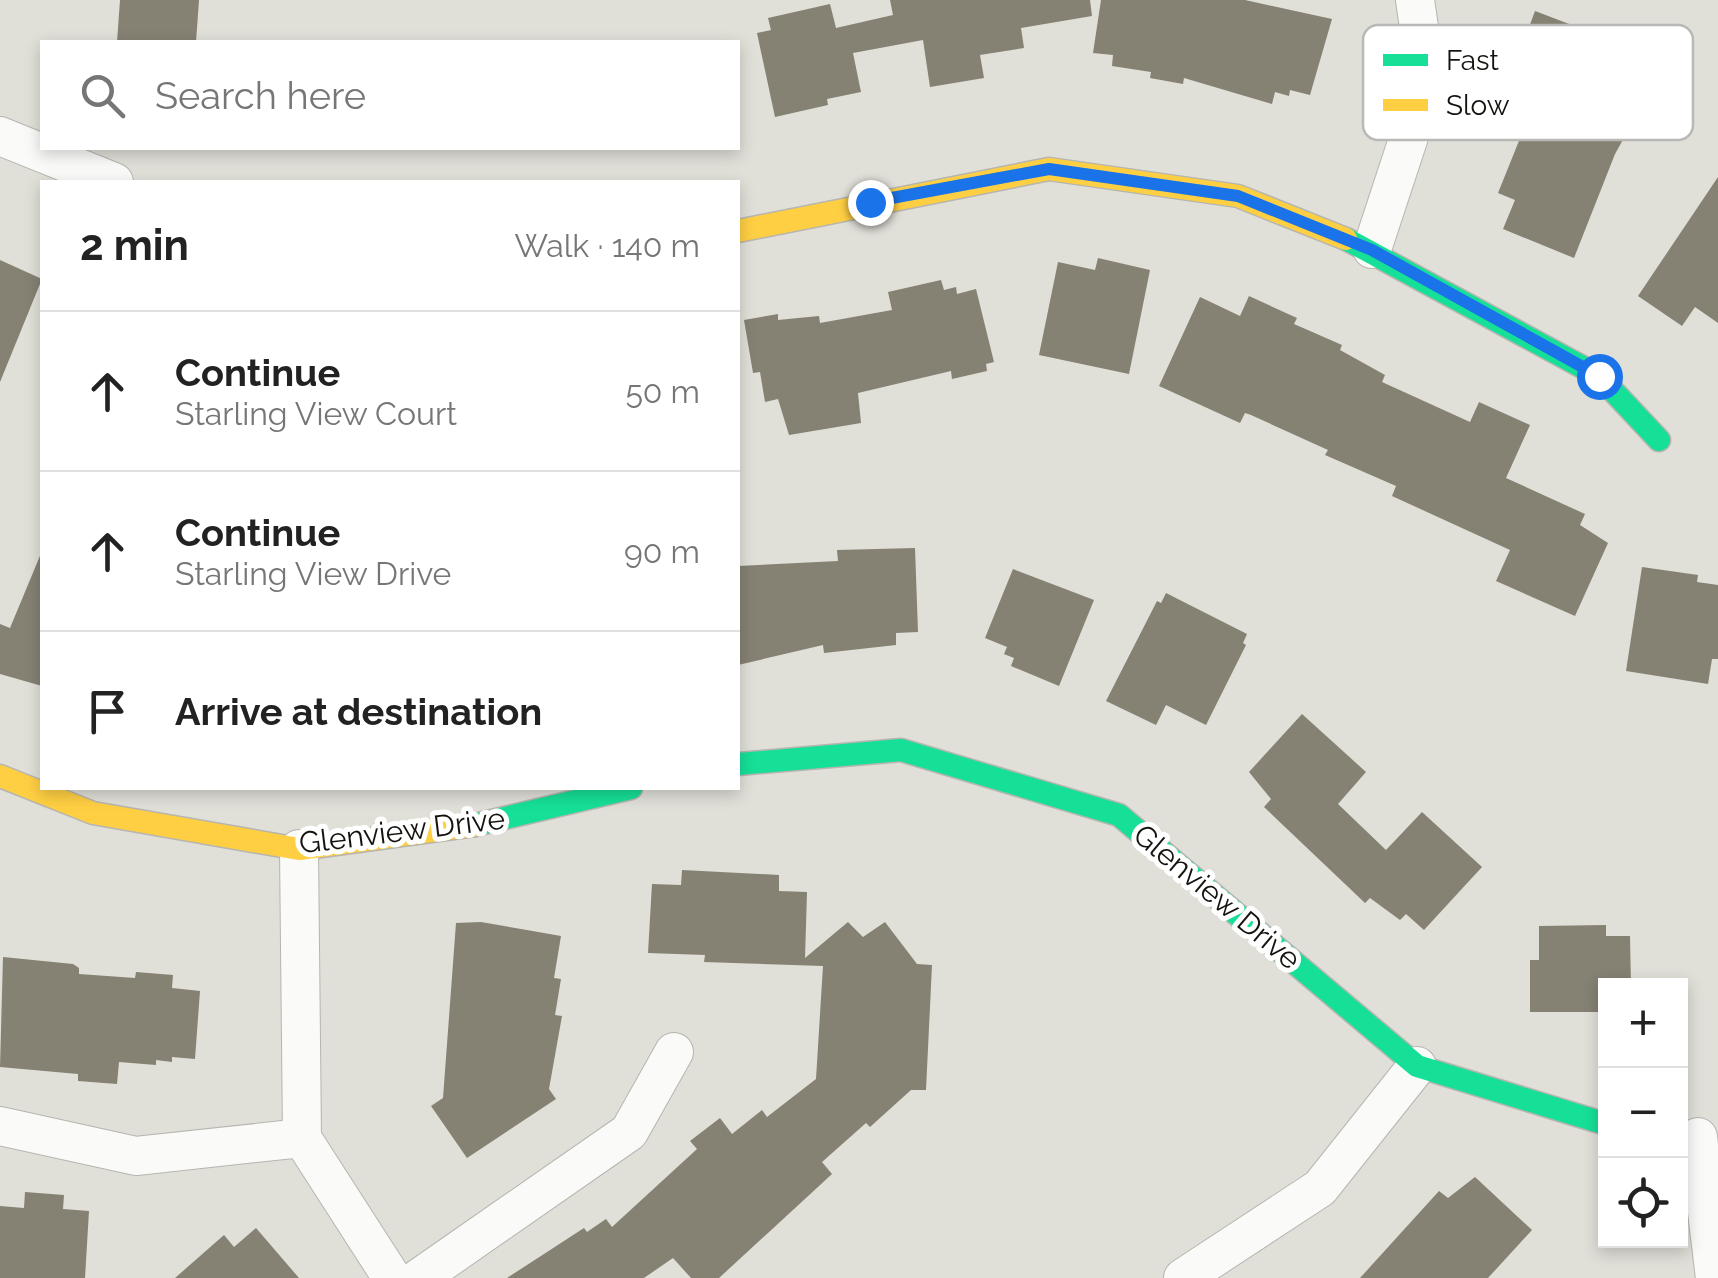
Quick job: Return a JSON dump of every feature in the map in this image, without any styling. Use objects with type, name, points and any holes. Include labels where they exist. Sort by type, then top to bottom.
[{"type":"street","points":[[1415,0],[1419,25]]},
{"type":"street","points":[[0,136],[109,180]]},
{"type":"street","points":[[1372,250],[1408,140]]},
{"type":"street","points":[[740,231],[1049,169],[1238,196],[1372,250],[1599,376],[1659,440]]},
{"type":"street","name":"Glenview Drive","points":[[740,764],[901,750],[1119,815],[1417,1066],[1598,1122]]},
{"type":"street","name":"Glenview Drive","points":[[0,776],[93,813],[299,848],[492,822],[622,790]]},
{"type":"street","points":[[299,848],[302,1138],[392,1278]]},
{"type":"street","points":[[420,1278],[628,1132],[674,1052]]},
{"type":"street","points":[[1183,1278],[1320,1188],[1417,1066]]},
{"type":"street","points":[[0,1126],[136,1156],[302,1138]]},
{"type":"street","points":[[1699,1135],[1716,1278]]},
{"type":"building","points":[[120,0],[199,0],[196,40],[117,40]]},
{"type":"building","points":[[890,0],[1090,0],[1092,16],[1021,28],[1024,48],[980,55],[984,78],[930,87],[923,40],[853,53],[861,92],[827,99],[828,105],[775,117],[757,33],[771,30],[768,18],[830,4],[836,28],[893,15]]},
{"type":"building","points":[[1101,0],[1245,0],[1332,19],[1310,95],[1290,90],[1289,96],[1275,92],[1272,104],[1184,78],[1183,84],[1150,78],[1151,72],[1112,66],[1113,55],[1093,53]]},
{"type":"building","points":[[1535,11],[1572,25],[1530,25]]},
{"type":"building","points":[[1519,140],[1623,140],[1574,258],[1503,229],[1515,200],[1498,193]]},
{"type":"building","points":[[1718,177],[1718,323],[1695,307],[1682,326],[1638,296]]},
{"type":"building","points":[[1098,258],[1150,270],[1129,374],[1039,355],[1058,262],[1095,270]]},
{"type":"building","points":[[0,260],[40,278],[40,284],[0,382]]},
{"type":"building","points":[[941,280],[944,290],[956,287],[957,294],[976,289],[994,362],[986,364],[987,371],[952,379],[951,371],[858,393],[861,423],[789,435],[778,399],[765,402],[760,372],[753,373],[744,320],[778,314],[778,320],[819,316],[820,323],[892,310],[888,292]]},
{"type":"building","points":[[1249,296],[1297,318],[1294,324],[1342,345],[1340,350],[1385,375],[1382,382],[1470,422],[1479,402],[1530,425],[1506,478],[1585,514],[1580,525],[1608,543],[1575,616],[1496,581],[1510,550],[1392,496],[1396,486],[1325,455],[1328,450],[1251,415],[1245,413],[1240,423],[1159,386],[1200,297],[1240,316]]},
{"type":"building","points":[[915,548],[918,632],[896,633],[896,645],[824,653],[823,645],[740,665],[740,566],[838,561],[837,550]]},
{"type":"building","points":[[40,556],[40,685],[0,674],[0,624],[10,628]]},
{"type":"building","points":[[1642,567],[1698,575],[1697,582],[1718,585],[1718,659],[1712,659],[1708,684],[1626,671]]},
{"type":"building","points":[[1013,569],[1094,600],[1059,686],[1011,666],[1014,658],[1004,654],[1007,647],[985,638]]},
{"type":"building","points":[[1166,593],[1247,634],[1243,643],[1246,645],[1206,725],[1166,705],[1156,725],[1106,701],[1157,601],[1161,603]]},
{"type":"building","points":[[1302,714],[1366,772],[1338,804],[1386,850],[1422,812],[1482,867],[1424,930],[1406,914],[1400,920],[1370,898],[1365,903],[1264,807],[1271,799],[1249,772]]},
{"type":"building","points":[[682,870],[779,875],[779,891],[807,892],[805,958],[848,922],[863,937],[885,922],[917,964],[932,965],[926,1090],[911,1090],[822,1162],[832,1174],[719,1278],[691,1278],[673,1258],[644,1278],[507,1278],[584,1228],[587,1232],[606,1219],[612,1227],[697,1149],[690,1141],[720,1118],[732,1134],[762,1110],[767,1117],[816,1079],[823,966],[704,962],[705,955],[648,953],[652,884],[681,885]]},
{"type":"building","points":[[481,922],[561,936],[554,978],[561,979],[555,1015],[562,1016],[549,1089],[556,1099],[467,1158],[431,1106],[443,1098],[456,923]]},
{"type":"building","points":[[1606,925],[1606,936],[1630,936],[1631,978],[1598,978],[1598,1012],[1530,1012],[1530,960],[1539,960],[1539,926]]},
{"type":"building","points":[[3,957],[73,964],[79,968],[79,974],[135,978],[136,972],[173,975],[172,988],[200,991],[195,1059],[172,1057],[172,1062],[156,1060],[156,1065],[119,1062],[117,1084],[78,1081],[78,1074],[0,1067]]},
{"type":"building","points":[[1475,1177],[1532,1230],[1488,1278],[1360,1278],[1439,1191],[1448,1198]]},
{"type":"building","points":[[25,1192],[64,1195],[63,1209],[89,1211],[85,1278],[0,1278],[0,1206],[24,1208]]},
{"type":"building","points":[[256,1228],[299,1278],[175,1278],[224,1235],[234,1247]]},
{"type":"traffic: fast","points":[[1346,239],[1599,376],[1659,440]]},
{"type":"traffic: fast","points":[[740,764],[901,750],[1119,815],[1417,1066],[1598,1122]]},
{"type":"traffic: fast","points":[[475,825],[623,790]]},
{"type":"traffic: slow","points":[[740,231],[1049,169],[1238,196],[1346,239]]},
{"type":"traffic: slow","points":[[0,776],[93,813],[299,849],[475,825]]},
{"type":"route","points":[[870,202],[1049,169],[1238,196],[1372,250],[1599,376]]}]
